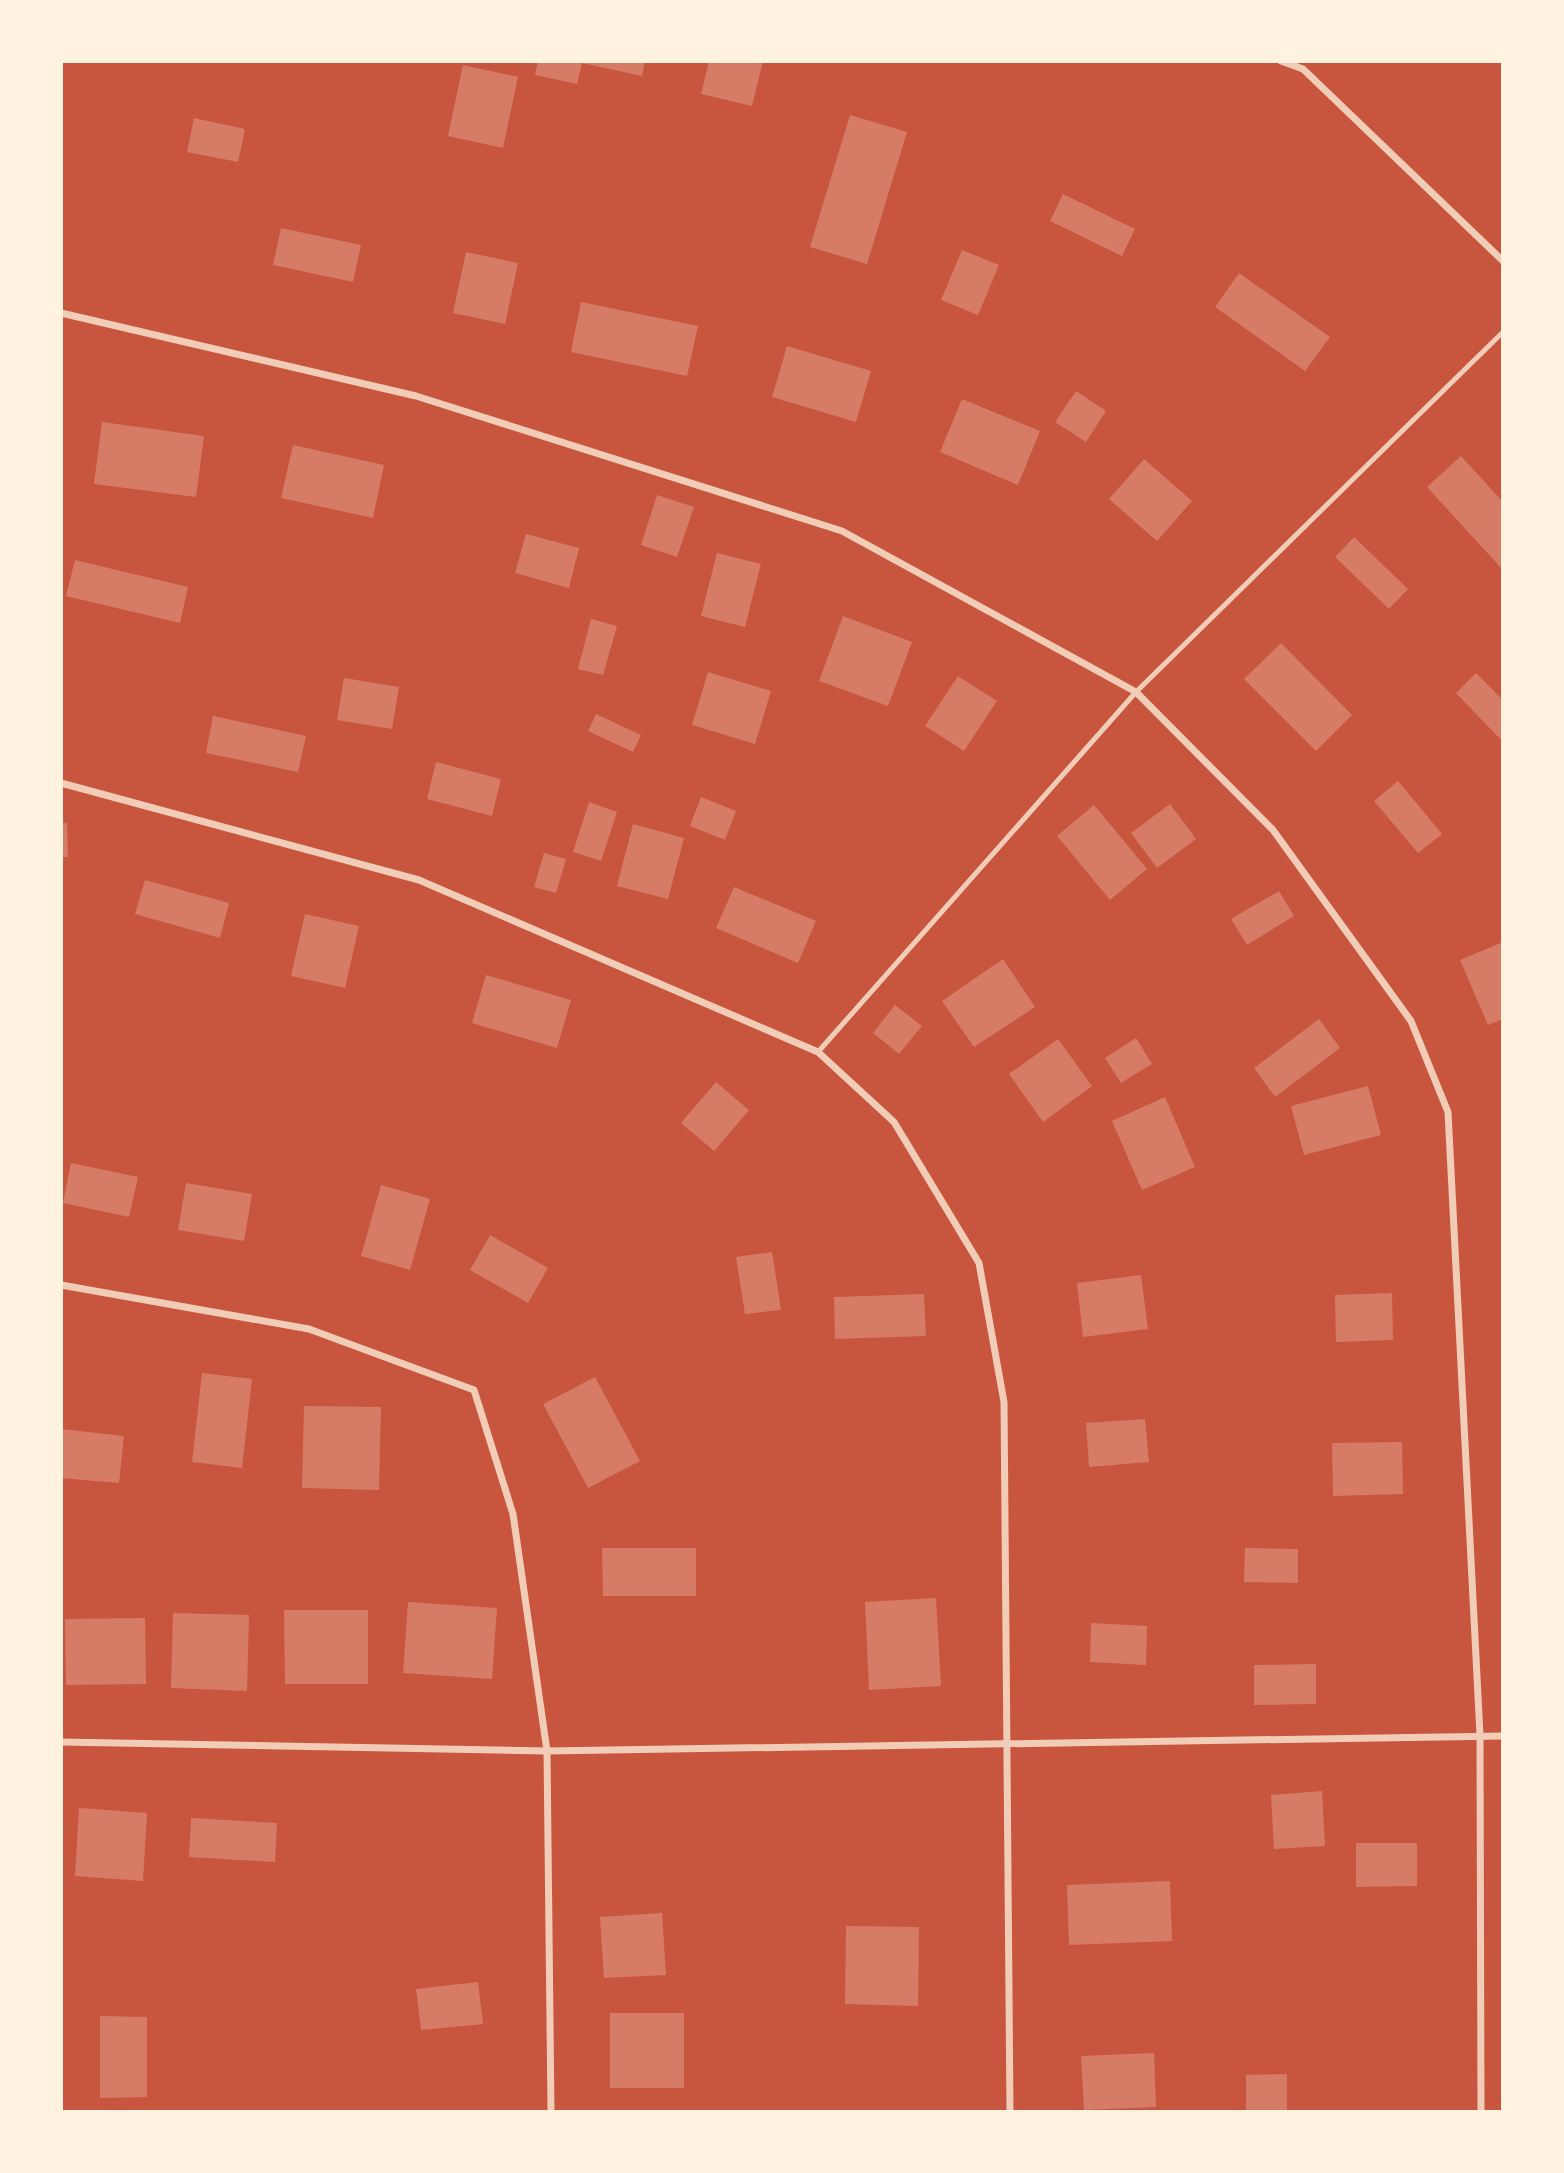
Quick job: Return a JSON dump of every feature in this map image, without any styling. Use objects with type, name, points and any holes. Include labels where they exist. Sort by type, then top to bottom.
[{"type":"street","points":[[1281,61],[1303,69],[1503,261]]},
{"type":"street","points":[[61,313],[416,396],[842,531],[1136,692],[1273,830],[1411,1021],[1448,1112],[1480,1735],[1481,2112]]},
{"type":"street","points":[[61,783],[419,880],[818,1052],[894,1122],[979,1262],[1004,1402],[1010,2112]]},
{"type":"street","points":[[61,1285],[309,1329],[474,1390],[513,1514],[547,1751],[551,2112]]},
{"type":"street","points":[[61,1742],[547,1751],[1503,1736]]},
{"type":"lane","points":[[818,1052],[1136,692],[1503,331]]},
{"type":"building","points":[[538,61],[645,61],[642,76],[582,63],[577,84],[535,75]]},
{"type":"building","points":[[709,61],[763,61],[752,106],[701,94]]},
{"type":"building","points":[[463,65],[518,77],[503,148],[448,136]]},
{"type":"building","points":[[850,115],[907,132],[867,264],[810,247]]},
{"type":"building","points":[[194,118],[245,129],[238,162],[187,152]]},
{"type":"building","points":[[1063,194],[1135,229],[1122,256],[1050,221]]},
{"type":"building","points":[[281,228],[361,245],[353,282],[273,265]]},
{"type":"building","points":[[962,250],[999,265],[978,315],[941,300]]},
{"type":"building","points":[[466,252],[518,263],[505,324],[453,313]]},
{"type":"building","points":[[1239,273],[1330,337],[1305,371],[1215,307]]},
{"type":"building","points":[[581,302],[698,326],[687,376],[571,352]]},
{"type":"building","points":[[787,346],[871,371],[856,422],[772,397]]},
{"type":"building","points":[[1076,391],[1106,411],[1086,442],[1055,422]]},
{"type":"building","points":[[962,399],[1040,431],[1018,485],[940,452]]},
{"type":"building","points":[[102,422],[204,436],[196,497],[94,484]]},
{"type":"building","points":[[293,445],[384,465],[373,518],[281,498]]},
{"type":"building","points":[[1461,456],[1503,502],[1503,570],[1427,487]]},
{"type":"building","points":[[1144,459],[1192,501],[1157,541],[1109,499]]},
{"type":"building","points":[[657,495],[694,507],[677,557],[641,545]]},
{"type":"building","points":[[526,534],[579,548],[569,588],[515,573]]},
{"type":"building","points":[[1354,537],[1408,589],[1389,609],[1335,557]]},
{"type":"building","points":[[717,553],[761,564],[745,627],[701,616]]},
{"type":"building","points":[[75,560],[188,587],[180,623],[66,596]]},
{"type":"building","points":[[843,616],[912,642],[888,706],[819,681]]},
{"type":"building","points":[[591,619],[617,626],[603,675],[578,669]]},
{"type":"building","points":[[1281,643],[1352,715],[1316,751],[1244,679]]},
{"type":"building","points":[[708,672],[771,691],[755,744],[692,725]]},
{"type":"building","points":[[1476,673],[1503,700],[1503,742],[1456,693]]},
{"type":"building","points":[[958,676],[997,701],[964,751],[925,726]]},
{"type":"building","points":[[344,678],[399,687],[392,729],[337,720]]},
{"type":"building","points":[[596,714],[641,735],[633,752],[588,731]]},
{"type":"building","points":[[213,716],[306,736],[298,772],[206,753]]},
{"type":"building","points":[[436,762],[501,779],[492,816],[427,799]]},
{"type":"building","points":[[1398,781],[1442,834],[1418,853],[1374,801]]},
{"type":"building","points":[[701,797],[736,811],[725,840],[690,826]]},
{"type":"building","points":[[589,802],[617,812],[601,861],[573,852]]},
{"type":"building","points":[[1170,804],[1196,839],[1157,868],[1131,833]]},
{"type":"building","points":[[1094,805],[1147,869],[1110,900],[1057,836]]},
{"type":"building","points":[[61,823],[67,823],[68,857],[61,857]]},
{"type":"building","points":[[633,824],[684,838],[668,899],[617,886]]},
{"type":"building","points":[[544,853],[566,859],[556,893],[534,887]]},
{"type":"building","points":[[145,880],[229,903],[220,938],[135,914]]},
{"type":"building","points":[[734,887],[816,921],[798,963],[716,928]]},
{"type":"building","points":[[1279,891],[1294,916],[1247,945],[1231,919]]},
{"type":"building","points":[[305,914],[359,926],[345,988],[291,976]]},
{"type":"building","points":[[1503,942],[1503,1019],[1488,1025],[1460,960]]},
{"type":"building","points":[[1003,959],[1035,1007],[974,1047],[942,1001]]},
{"type":"building","points":[[486,975],[571,1000],[557,1048],[472,1023]]},
{"type":"building","points":[[895,1005],[922,1026],[899,1054],[873,1033]]},
{"type":"building","points":[[1319,1019],[1340,1048],[1275,1097],[1254,1068]]},
{"type":"building","points":[[1136,1038],[1152,1064],[1121,1083],[1105,1058]]},
{"type":"building","points":[[1058,1039],[1092,1086],[1043,1122],[1009,1074]]},
{"type":"building","points":[[716,1082],[749,1110],[714,1151],[681,1123]]},
{"type":"building","points":[[1368,1086],[1381,1135],[1304,1155],[1291,1106]]},
{"type":"building","points":[[1165,1097],[1195,1167],[1142,1190],[1112,1121]]},
{"type":"building","points":[[71,1163],[138,1177],[129,1217],[63,1203]]},
{"type":"building","points":[[186,1183],[252,1194],[244,1241],[178,1230]]},
{"type":"building","points":[[381,1185],[430,1199],[410,1270],[361,1256]]},
{"type":"building","points":[[490,1235],[548,1268],[528,1303],[470,1270]]},
{"type":"building","points":[[772,1252],[781,1310],[745,1314],[736,1257]]},
{"type":"building","points":[[1141,1275],[1148,1329],[1083,1337],[1077,1283]]},
{"type":"building","points":[[1392,1293],[1393,1340],[1336,1342],[1335,1295]]},
{"type":"building","points":[[924,1294],[926,1336],[835,1339],[834,1297]]},
{"type":"building","points":[[202,1373],[252,1379],[242,1468],[192,1462]]},
{"type":"building","points":[[595,1377],[640,1461],[588,1488],[543,1404]]},
{"type":"building","points":[[304,1406],[381,1407],[379,1490],[302,1488]]},
{"type":"building","points":[[1145,1419],[1149,1462],[1089,1467],[1086,1423]]},
{"type":"building","points":[[61,1429],[124,1436],[119,1483],[61,1478]]},
{"type":"building","points":[[1402,1442],[1403,1494],[1333,1496],[1332,1443]]},
{"type":"building","points":[[602,1548],[696,1548],[696,1596],[603,1596]]},
{"type":"building","points":[[1245,1548],[1298,1549],[1298,1583],[1244,1582]]},
{"type":"building","points":[[936,1598],[941,1686],[869,1690],[865,1602]]},
{"type":"building","points":[[408,1602],[497,1608],[492,1679],[403,1673]]},
{"type":"building","points":[[284,1610],[368,1610],[368,1684],[285,1684]]},
{"type":"building","points":[[173,1613],[249,1615],[247,1691],[171,1688]]},
{"type":"building","points":[[145,1618],[146,1684],[66,1685],[65,1619]]},
{"type":"building","points":[[1091,1623],[1147,1626],[1146,1665],[1090,1662]]},
{"type":"building","points":[[1316,1664],[1316,1704],[1254,1705],[1254,1665]]},
{"type":"building","points":[[1322,1791],[1325,1846],[1274,1849],[1271,1795]]},
{"type":"building","points":[[79,1808],[147,1813],[143,1881],[75,1876]]},
{"type":"building","points":[[191,1818],[277,1823],[275,1862],[189,1857]]},
{"type":"building","points":[[1356,1843],[1417,1843],[1417,1886],[1356,1887]]},
{"type":"building","points":[[1170,1881],[1172,1941],[1069,1945],[1067,1885]]},
{"type":"building","points":[[662,1913],[666,1975],[604,1978],[600,1917]]},
{"type":"building","points":[[846,1926],[919,1927],[918,2006],[845,2004]]},
{"type":"building","points":[[478,1982],[483,2024],[421,2030],[416,1989]]},
{"type":"building","points":[[610,2013],[684,2013],[684,2088],[610,2088]]},
{"type":"building","points":[[100,2016],[147,2017],[147,2097],[100,2098]]},
{"type":"building","points":[[1154,2053],[1156,2107],[1084,2110],[1081,2056]]},
{"type":"building","points":[[1287,2074],[1287,2112],[1246,2112],[1246,2075]]}]
